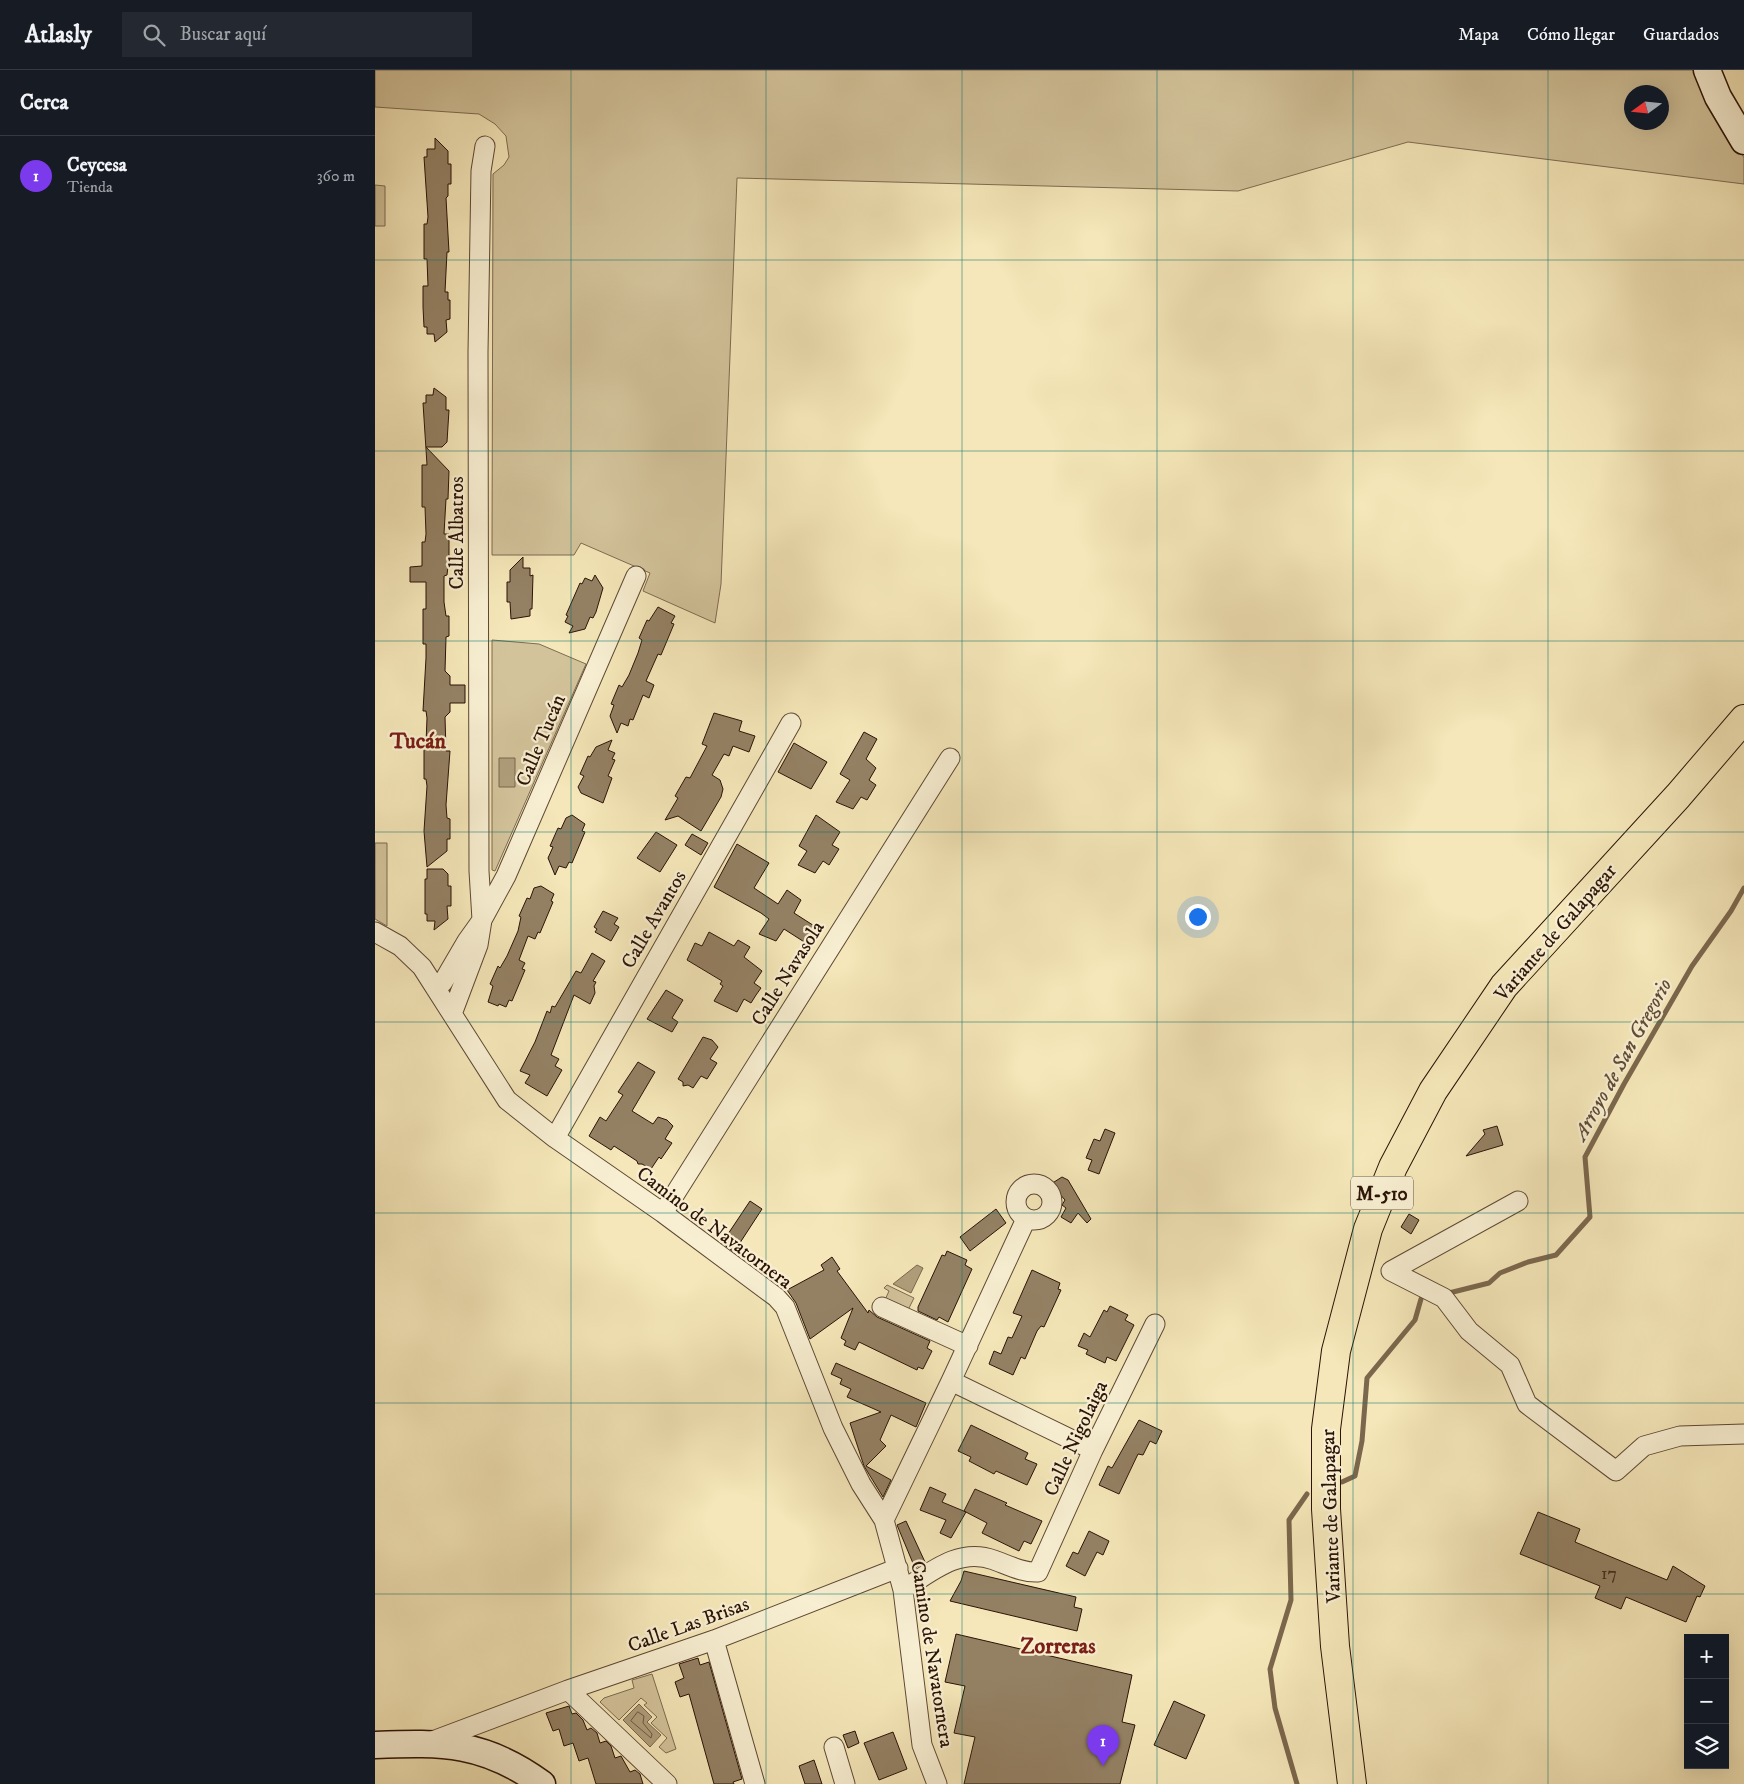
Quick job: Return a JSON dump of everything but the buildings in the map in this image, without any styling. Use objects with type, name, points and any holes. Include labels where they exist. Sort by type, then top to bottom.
[{"type":"main road","points":[[1707,70],[1718,97],[1744,141]]},
{"type":"main road","name":"Variante de Galapagar","points":[[1352,1784],[1335,1646],[1326,1509],[1325,1429],[1336,1351],[1368,1229],[1393,1167],[1433,1091],[1504,986],[1671,803],[1744,719]]},
{"type":"main road","points":[[375,1745],[430,1742],[486,1754],[500,1758],[542,1784]]},
{"type":"street","name":"Calle Albatros","points":[[482,920],[479,871],[478,352],[481,171],[485,146]]},
{"type":"street","name":"Calle Tucán","points":[[435,989],[443,982],[467,941],[482,920],[506,876],[636,576]]},
{"type":"street","name":"Calle Avantos","points":[[555,1138],[791,723]]},
{"type":"street","name":"Calle Navasola","points":[[663,1213],[950,758]]},
{"type":"street","name":"Calle Tucán","points":[[452,1014],[478,945],[482,920]]},
{"type":"street","name":"Camino de Navatornera","points":[[375,932],[400,946],[422,967],[507,1100],[555,1138],[663,1213],[776,1297],[785,1307],[833,1428],[861,1484],[884,1520],[903,1590],[922,1745],[937,1784]]},
{"type":"street","points":[[1518,1202],[1391,1271],[1444,1298],[1469,1331],[1510,1365],[1527,1404],[1616,1471],[1644,1446],[1680,1436],[1744,1434]]},
{"type":"street","points":[[884,1520],[968,1346],[1025,1219]]},
{"type":"street","points":[[882,1307],[968,1346]]},
{"type":"street","name":"Calle Nigolaiga","points":[[903,1590],[946,1563],[961,1556],[989,1558],[1030,1572],[1038,1572],[1093,1450],[1155,1324]]},
{"type":"street","points":[[951,1381],[1093,1450]]},
{"type":"street","name":"Calle Las Brisas","points":[[430,1742],[568,1690],[714,1640],[898,1568]]},
{"type":"street","points":[[714,1640],[755,1784]]},
{"type":"street","points":[[568,1690],[667,1784]]},
{"type":"street","points":[[486,1754],[482,1741],[483,1729],[491,1719]]},
{"type":"street","points":[[833,1747],[845,1784]]},
{"type":"shaded area","points":[[375,70],[1701,70],[1744,158],[1744,184],[1408,142],[1238,191],[737,178],[721,584],[715,623],[643,591],[650,573],[581,543],[574,555],[492,555],[493,174],[504,165],[509,157],[506,136],[495,124],[479,114],[375,107]]},
{"type":"shaded area","points":[[375,185],[385,186],[385,226],[375,226]]},
{"type":"shaded area","points":[[492,640],[539,644],[586,664],[495,871],[492,870]]},
{"type":"shaded area","points":[[375,843],[387,843],[387,926],[375,919]]},
{"type":"shaded area","points":[[887,1285],[914,1298],[907,1312],[884,1302],[889,1291],[884,1288]]},
{"type":"shaded area","points":[[652,1674],[676,1749],[666,1753],[659,1747],[667,1738],[651,1723],[657,1717],[644,1705],[647,1703],[641,1698],[619,1720],[600,1702],[604,1698],[634,1688],[632,1680]]},
{"type":"water","points":[[499,758],[515,758],[515,787],[499,787]]},
{"type":"water","points":[[917,1265],[923,1268],[911,1293],[893,1284]]},
{"type":"water","points":[[639,1704],[652,1717],[647,1722],[661,1735],[650,1747],[623,1720]]},
{"type":"waterway","name":"Arroyo de San Gregorio","points":[[1449,1293],[1489,1283],[1500,1273],[1528,1262],[1556,1255],[1590,1217],[1585,1157],[1624,1084],[1692,966],[1731,911],[1744,888]]},
{"type":"waterway","name":"Arroyo de San Gregorio","points":[[1342,1482],[1355,1476],[1362,1441],[1367,1378],[1415,1320],[1421,1299]]},
{"type":"waterway","name":"Arroyo de San Gregorio","points":[[1297,1784],[1275,1708],[1270,1669],[1291,1600],[1289,1520],[1307,1494]]},
{"type":"place","name":"Ceycesa","points":[[1103,1766]]},
{"type":"district","name":"Tucán","points":[[418,740]]},
{"type":"district","name":"Zorreras","points":[[1058,1645]]}]
